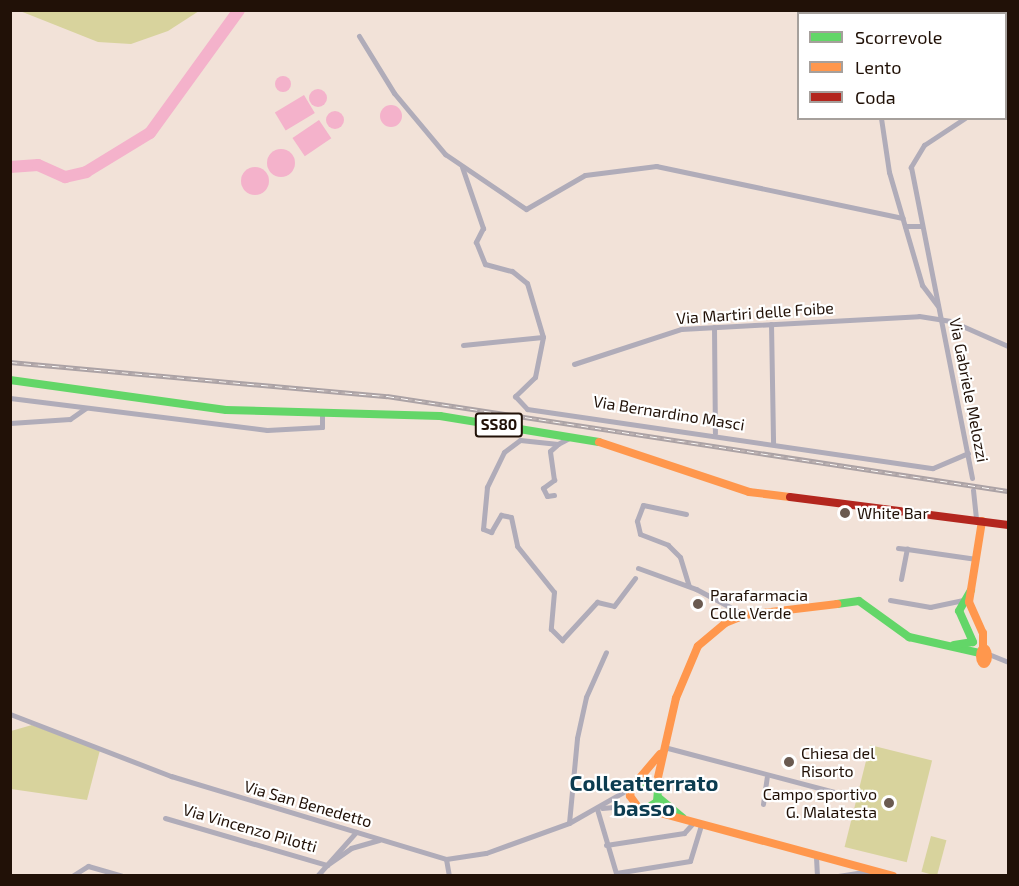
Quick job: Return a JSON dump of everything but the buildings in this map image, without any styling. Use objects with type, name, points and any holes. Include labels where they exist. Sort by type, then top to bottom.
[{"type":"street","points":[[359,36],[415,121],[462,166],[526,209],[585,175],[656,166],[903,218]]},
{"type":"street","points":[[881,120],[903,218],[922,285],[940,307]]},
{"type":"street","name":"Via Gabriele Melozzi","points":[[962,120],[915,155],[912,181],[940,307],[972,478]]},
{"type":"street","points":[[462,166],[483,228],[476,242],[485,264],[506,268],[526,283],[543,337],[463,345]]},
{"type":"street","points":[[905,226],[922,226]]},
{"type":"street","name":"Via Martiri delle Foibe","points":[[574,364],[681,329],[919,316],[942,320],[1008,346]]},
{"type":"street","points":[[771,324],[773,443]]},
{"type":"street","points":[[714,327],[715,433]]},
{"type":"street","name":"Via Bernardino Masci","points":[[543,337],[536,377],[515,396],[520,405],[933,468],[968,453]]},
{"type":"street","name":"SS80","points":[[10,380],[226,410],[422,414],[571,437],[631,451],[749,492],[1008,525]]},
{"type":"street","points":[[10,398],[267,430],[322,427],[322,413]]},
{"type":"street","points":[[10,423],[70,419],[86,408]]},
{"type":"street","points":[[554,495],[548,496],[543,488],[554,480],[550,451],[571,437]]},
{"type":"street","points":[[558,444],[520,440],[504,452],[487,488],[483,529],[491,532],[501,515],[511,517],[517,546],[554,592],[551,629],[562,640],[597,602],[614,606],[635,578]]},
{"type":"street","points":[[973,490],[979,521],[969,602],[983,633],[983,651]]},
{"type":"street","points":[[686,514],[643,505],[637,521],[640,534],[668,545],[680,557],[689,586]]},
{"type":"street","points":[[898,549],[976,559]]},
{"type":"street","points":[[901,579],[907,549]]},
{"type":"street","points":[[638,568],[689,586],[744,615]]},
{"type":"street","points":[[914,639],[964,646],[973,642],[959,611],[963,600],[972,589]]},
{"type":"street","points":[[890,600],[930,607],[963,600]]},
{"type":"street","points":[[694,824],[659,798],[656,786],[661,750],[698,646],[710,632],[744,615],[859,601],[914,639],[983,651],[1008,662]]},
{"type":"street","points":[[569,823],[586,697],[606,652]]},
{"type":"street","name":"Via San Benedetto","points":[[11,715],[171,776],[446,859],[486,853],[569,823],[599,809]]},
{"type":"street","points":[[661,750],[842,794]]},
{"type":"street","points":[[599,809],[640,781],[661,750]]},
{"type":"street","points":[[763,804],[766,777]]},
{"type":"street","points":[[640,781],[656,786]]},
{"type":"street","points":[[632,787],[634,805]]},
{"type":"street","points":[[645,809],[659,798]]},
{"type":"street","points":[[599,809],[634,805],[694,824],[893,876]]},
{"type":"street","points":[[599,809],[606,845],[616,873],[687,862],[694,824]]},
{"type":"street","name":"Via Vincenzo Pilotti","points":[[165,818],[327,865]]},
{"type":"street","points":[[606,845],[684,833],[694,824]]},
{"type":"street","name":"Via Vincenzo Pilotti","points":[[317,876],[346,836],[338,827]]},
{"type":"street","points":[[351,848],[356,832]]},
{"type":"street","name":"Via Vincenzo Pilotti","points":[[343,843],[356,832]]},
{"type":"street","name":"Via Vincenzo Pilotti","points":[[327,865],[351,848],[383,840]]},
{"type":"street","points":[[816,857],[817,876]]},
{"type":"street","points":[[446,859],[449,876]]},
{"type":"street","points":[[72,876],[88,866],[122,876]]},
{"type":"street","points":[[838,876],[871,870]]},
{"type":"shaded area","points":[[20,11],[199,11],[168,31],[131,44],[98,42]]},
{"type":"shaded area","points":[[283,76],[291,84],[283,92],[275,84]]},
{"type":"shaded area","points":[[314,89],[322,89],[327,94],[325,105],[314,107],[309,102],[309,94]]},
{"type":"shaded area","points":[[304,95],[315,113],[286,131],[275,113]]},
{"type":"shaded area","points":[[391,105],[399,108],[402,116],[399,124],[391,127],[383,124],[380,116],[383,108]]},
{"type":"shaded area","points":[[331,111],[339,111],[344,116],[342,127],[331,129],[326,124],[326,116]]},
{"type":"shaded area","points":[[319,120],[331,138],[305,156],[292,138]]},
{"type":"shaded area","points":[[281,149],[291,153],[295,163],[291,173],[281,177],[271,173],[267,163],[271,153]]},
{"type":"shaded area","points":[[255,167],[265,171],[269,181],[265,191],[255,195],[245,191],[241,181],[245,171]]},
{"type":"shaded area","points":[[32,725],[100,750],[87,800],[11,789],[11,731]]},
{"type":"shaded area","name":"Campo sportivo G. Malatesta","points":[[870,745],[932,760],[907,862],[845,847]]},
{"type":"shaded area","points":[[931,836],[946,840],[937,876],[921,872]]},
{"type":"waterway","points":[[10,167],[38,165],[65,177],[86,172],[150,133],[239,10]]},
{"type":"railway","points":[[10,362],[387,396],[1008,491]]},
{"type":"traffic: fast","points":[[10,380],[226,410],[440,416],[599,442]]},
{"type":"traffic: fast","points":[[954,645],[973,642],[959,611],[971,590]]},
{"type":"traffic: fast","points":[[837,604],[859,601],[909,637],[980,653]]},
{"type":"traffic: fast","points":[[640,781],[658,790],[657,802],[646,809]]},
{"type":"traffic: fast","points":[[659,798],[683,818]]},
{"type":"traffic: slow","points":[[599,442],[749,492],[790,497]]},
{"type":"traffic: slow","points":[[982,521],[969,602],[983,633],[983,648]]},
{"type":"traffic: slow","points":[[656,786],[676,698],[698,646],[725,623],[745,615],[837,604]]},
{"type":"traffic: slow","points":[[983,648],[986,651],[983,654],[980,651],[983,648]]},
{"type":"traffic: slow","points":[[660,754],[632,787],[630,796],[638,807],[893,876]]},
{"type":"traffic: jam","points":[[790,497],[1008,525]]},
{"type":"place","name":"White Bar","points":[[845,513]]},
{"type":"place","name":"Parafarmacia Colle Verde","points":[[698,604]]},
{"type":"place","name":"Chiesa del Risorto","points":[[789,762]]},
{"type":"place","name":"Campo sportivo G. Malatesta","points":[[889,803]]},
{"type":"district","name":"Colleatterrato basso","points":[[644,794]]}]
